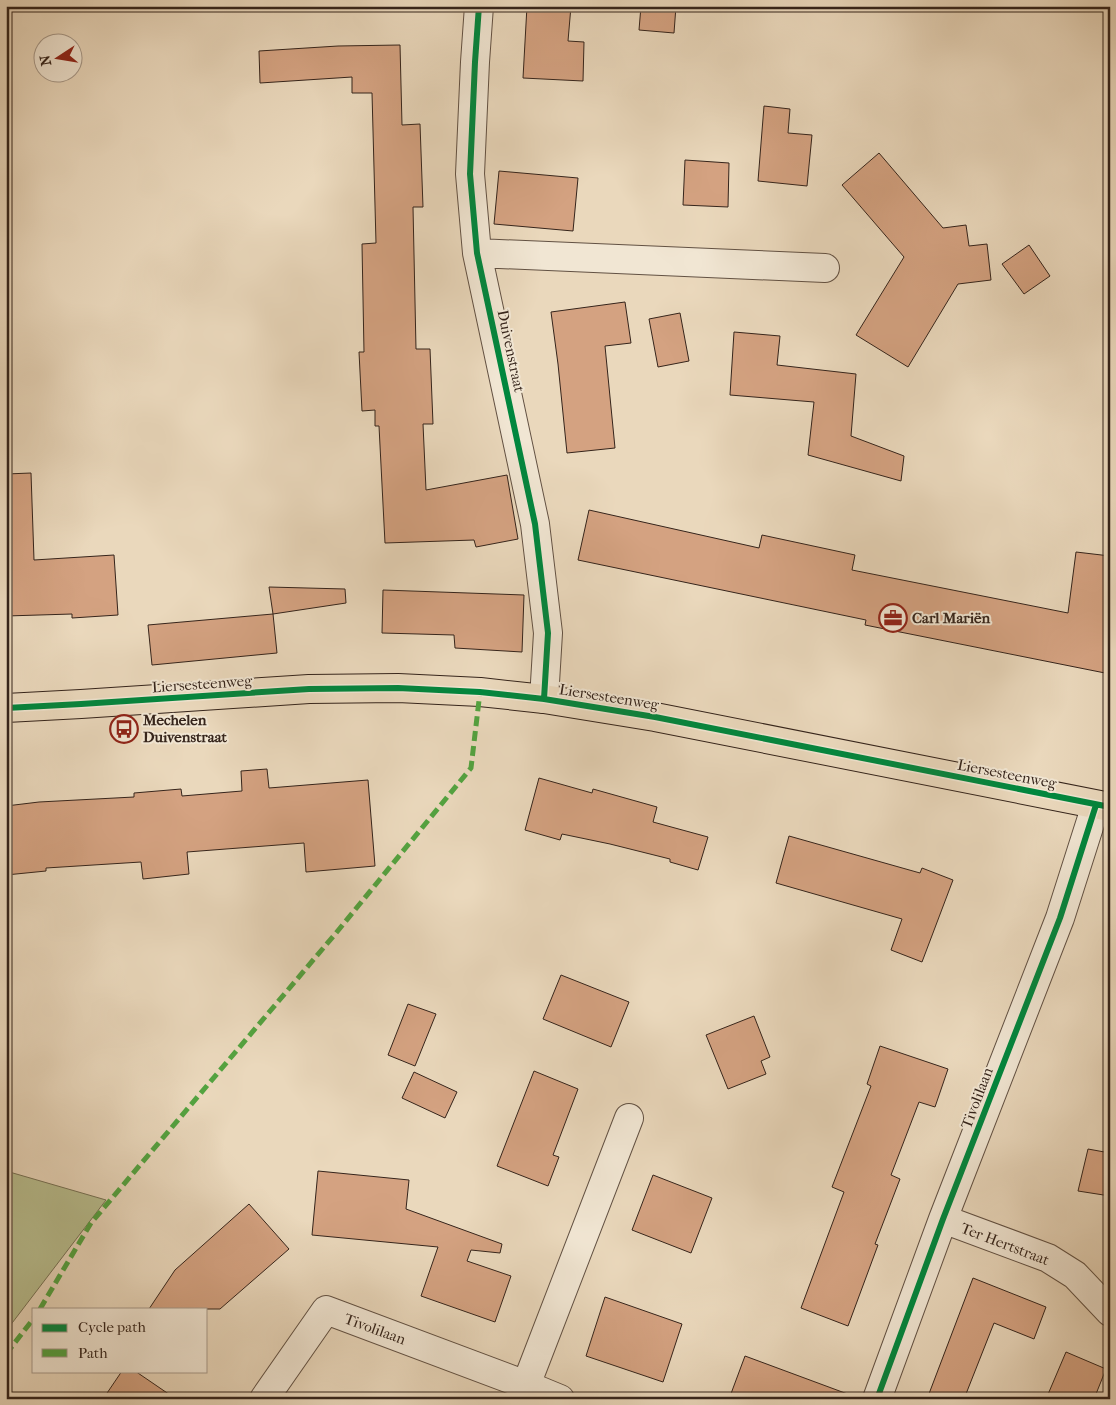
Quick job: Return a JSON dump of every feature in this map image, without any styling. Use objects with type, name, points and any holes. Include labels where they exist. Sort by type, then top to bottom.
[{"type":"main road","name":"Liersesteenweg","points":[[6,708],[309,689],[407,689],[480,692],[544,699],[655,717],[1103,806]]},
{"type":"street","name":"Duivenstraat","points":[[479,6],[474,62],[470,174],[477,253],[535,524],[548,634],[544,699]]},
{"type":"street","points":[[477,253],[825,268]]},
{"type":"street","name":"Tivolilaan","points":[[876,1399],[943,1219],[1103,806]]},
{"type":"street","points":[[526,1384],[629,1118]]},
{"type":"street","name":"Ter Hertstraat","points":[[943,1219],[1048,1258],[1075,1275],[1110,1312]]},
{"type":"street","name":"Tivolilaan","points":[[264,1399],[326,1310],[526,1384],[560,1399]]},
{"type":"green space","points":[[6,1171],[106,1200],[6,1331]]},
{"type":"building","points":[[527,6],[571,6],[568,41],[584,42],[583,81],[523,78]]},
{"type":"building","points":[[641,6],[676,6],[674,33],[639,30]]},
{"type":"building","points":[[400,45],[402,125],[420,124],[423,207],[413,207],[416,349],[430,349],[433,424],[423,424],[426,490],[507,475],[518,539],[476,547],[474,540],[385,543],[379,426],[375,426],[375,410],[362,411],[359,352],[364,352],[362,244],[376,243],[372,93],[352,93],[352,77],[260,83],[259,51],[338,46]]},
{"type":"building","points":[[764,106],[790,109],[788,133],[812,135],[807,186],[758,181]]},
{"type":"building","points":[[879,153],[943,228],[966,225],[969,246],[987,244],[991,280],[958,284],[908,367],[856,335],[904,257],[842,185]]},
{"type":"building","points":[[685,160],[729,163],[728,207],[683,205]]},
{"type":"building","points":[[499,171],[578,178],[573,231],[494,224]]},
{"type":"building","points":[[1029,245],[1050,276],[1024,294],[1002,264]]},
{"type":"building","points":[[625,302],[631,343],[605,346],[615,448],[567,453],[551,312]]},
{"type":"building","points":[[680,313],[689,361],[658,367],[649,319]]},
{"type":"building","points":[[734,332],[780,336],[777,365],[856,374],[851,436],[904,456],[901,481],[808,455],[814,402],[730,395]]},
{"type":"building","points":[[31,473],[34,560],[114,555],[118,615],[72,618],[72,614],[6,616],[6,474]]},
{"type":"building","points":[[589,510],[759,548],[762,535],[855,555],[852,570],[1068,613],[1076,552],[1110,556],[1110,674],[865,625],[866,620],[578,560]]},
{"type":"building","points":[[269,587],[345,589],[346,603],[273,614]]},
{"type":"building","points":[[383,590],[524,595],[522,652],[455,648],[454,635],[382,633]]},
{"type":"building","points":[[273,614],[277,653],[152,665],[148,625]]},
{"type":"building","points":[[267,769],[269,788],[368,780],[375,866],[306,872],[304,843],[187,852],[189,874],[143,879],[141,862],[46,868],[46,871],[6,875],[6,806],[39,802],[134,797],[134,793],[181,789],[182,796],[242,791],[241,771]]},
{"type":"building","points":[[539,778],[592,793],[593,789],[657,807],[653,822],[708,837],[698,870],[670,862],[670,859],[610,844],[562,834],[560,840],[525,830]]},
{"type":"building","points":[[789,836],[920,873],[922,868],[953,880],[922,962],[891,950],[902,919],[776,883]]},
{"type":"building","points":[[561,975],[629,1002],[611,1047],[543,1019]]},
{"type":"building","points":[[408,1004],[436,1014],[415,1066],[388,1055]]},
{"type":"building","points":[[754,1016],[770,1057],[761,1061],[766,1074],[728,1089],[706,1035]]},
{"type":"building","points":[[880,1046],[948,1069],[935,1107],[919,1102],[891,1175],[900,1179],[875,1244],[878,1245],[848,1326],[801,1308],[844,1192],[832,1187],[871,1086],[867,1084]]},
{"type":"building","points":[[534,1071],[578,1089],[553,1155],[559,1157],[548,1186],[497,1166]]},
{"type":"building","points":[[414,1072],[457,1092],[445,1118],[402,1098]]},
{"type":"building","points":[[1088,1149],[1110,1153],[1110,1196],[1078,1191]]},
{"type":"building","points":[[318,1171],[409,1180],[406,1209],[502,1244],[500,1253],[471,1250],[467,1261],[511,1276],[495,1322],[421,1296],[438,1247],[312,1235]]},
{"type":"building","points":[[653,1175],[712,1198],[691,1253],[632,1230]]},
{"type":"building","points":[[249,1204],[289,1249],[220,1309],[150,1308],[175,1270]]},
{"type":"building","points":[[973,1278],[1046,1307],[1034,1339],[994,1323],[964,1399],[927,1399]]},
{"type":"building","points":[[605,1297],[682,1324],[663,1382],[586,1356]]},
{"type":"building","points":[[1066,1352],[1106,1369],[1094,1399],[1046,1399]]},
{"type":"building","points":[[745,1356],[853,1396],[852,1399],[729,1399]]},
{"type":"building","points":[[121,1372],[136,1372],[176,1399],[103,1399]]},
{"type":"marked path","points":[[41,1308],[91,1223],[336,933],[471,768],[480,692]]},
{"type":"marked path","points":[[6,1354],[32,1321]]},
{"type":"cycle path","points":[[479,6],[470,174],[477,253],[535,524],[548,633],[544,699]]},
{"type":"cycle path","points":[[6,708],[309,689],[398,688],[480,692],[544,699],[655,717],[1110,807]]},
{"type":"cycle path","points":[[877,1399],[943,1219],[1060,918],[1096,805]]},
{"type":"place","name":"Carl Mariën","points":[[893,618]]},
{"type":"place","name":"Mechelen Duivenstraat","points":[[124,729]]}]
